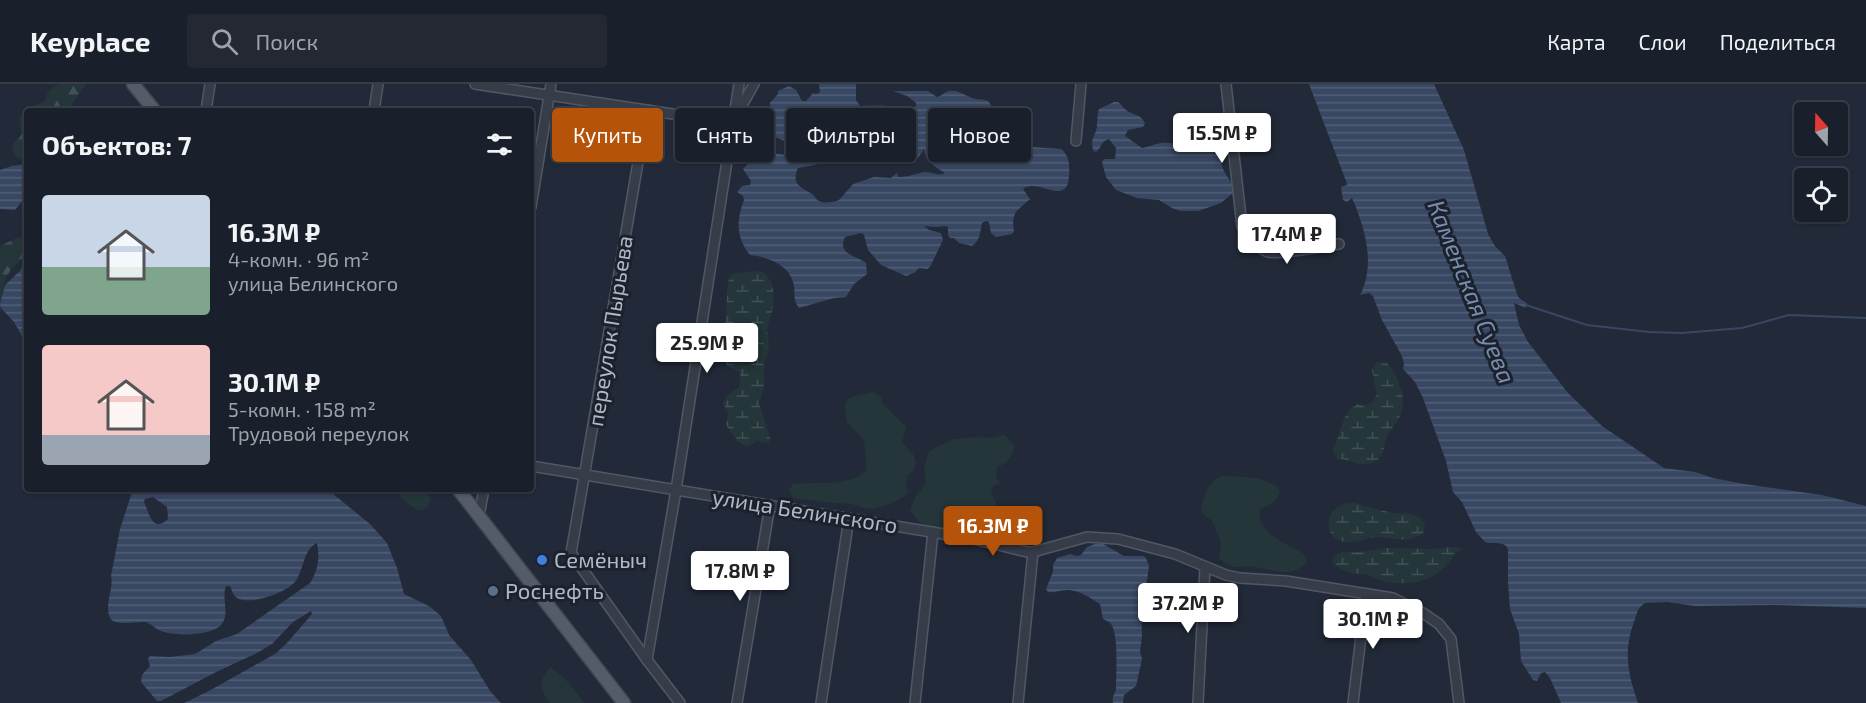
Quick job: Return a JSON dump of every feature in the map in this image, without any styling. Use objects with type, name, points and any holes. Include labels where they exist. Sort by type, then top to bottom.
[{"type":"main road","points":[[134,84],[152,108]]},
{"type":"main road","points":[[460,492],[624,703]]},
{"type":"street","points":[[206,108],[210,84]]},
{"type":"street","points":[[374,108],[378,84]]},
{"type":"street","points":[[475,84],[633,108]]},
{"type":"street","points":[[534,188],[551,84]]},
{"type":"street","points":[[735,108],[739,84]]},
{"type":"street","points":[[740,108],[754,84]]},
{"type":"street","points":[[1076,141],[1081,84]]},
{"type":"street","points":[[1226,84],[1242,226],[1247,236],[1268,252],[1339,244]]},
{"type":"street","name":"переулок Пырьева","points":[[638,162],[571,553],[647,660]]},
{"type":"street","points":[[680,703],[647,660],[676,490],[726,162]]},
{"type":"street","name":"улица Белинского","points":[[534,466],[974,539],[1033,552],[1087,537],[1118,539],[1175,554],[1226,575],[1286,581],[1393,598],[1423,613],[1438,624],[1451,639],[1459,703]]},
{"type":"street","points":[[479,516],[483,492]]},
{"type":"street","points":[[737,703],[770,505]]},
{"type":"street","points":[[821,703],[849,518]]},
{"type":"street","points":[[915,703],[933,532]]},
{"type":"street","points":[[1018,703],[1033,552]]},
{"type":"street","points":[[1198,703],[1205,567]]},
{"type":"street","points":[[1353,703],[1366,595]]},
{"type":"green space","points":[[61,84],[85,84],[72,104],[74,108],[30,108],[45,101],[50,90]]},
{"type":"green space","points":[[24,113],[24,159],[19,159],[12,146],[21,134],[19,118]]},
{"type":"green space","points":[[19,237],[24,239],[24,254],[6,278],[3,286],[0,312],[0,246]]},
{"type":"green space","points":[[763,272],[766,275],[771,282],[774,294],[767,328],[769,347],[764,363],[764,387],[759,403],[770,438],[769,442],[757,441],[747,447],[737,441],[726,425],[728,413],[723,403],[727,396],[740,386],[740,373],[725,362],[725,328],[729,277],[732,274]]},
{"type":"green space","points":[[1377,362],[1386,362],[1398,381],[1402,396],[1402,411],[1388,434],[1381,456],[1374,462],[1360,464],[1337,458],[1333,451],[1350,409],[1358,404],[1372,403],[1377,395],[1372,370]]},
{"type":"green space","points":[[874,392],[906,427],[902,443],[913,454],[916,463],[913,471],[907,476],[908,493],[888,505],[869,509],[851,504],[793,498],[789,490],[793,484],[842,482],[859,476],[867,470],[864,440],[847,422],[845,406],[848,399]]},
{"type":"green space","points":[[1005,435],[1015,446],[1009,459],[997,468],[996,476],[1000,483],[993,486],[991,493],[999,508],[1030,523],[1037,529],[1038,537],[1024,543],[980,532],[949,528],[933,529],[920,523],[910,510],[916,496],[926,483],[924,467],[929,451],[953,439],[990,438]]},
{"type":"green space","points":[[1222,476],[1260,479],[1280,490],[1275,500],[1260,510],[1260,518],[1268,532],[1304,554],[1307,562],[1295,570],[1283,572],[1233,566],[1219,558],[1221,543],[1213,522],[1201,512],[1209,486]]},
{"type":"green space","points":[[396,492],[426,492],[431,499],[422,511],[403,500]]},
{"type":"green space","points":[[1354,503],[1392,513],[1412,514],[1420,518],[1425,525],[1423,534],[1405,540],[1377,537],[1346,542],[1337,539],[1329,528],[1329,519],[1336,508]]},
{"type":"green space","points":[[1388,548],[1462,548],[1439,572],[1424,580],[1407,583],[1387,582],[1365,574],[1351,573],[1334,565],[1332,561],[1335,555],[1342,552]]},
{"type":"green space","points":[[551,667],[568,682],[584,703],[550,703],[542,689],[542,681]]},
{"type":"water","points":[[819,84],[856,84],[856,100],[860,106],[898,108],[786,108],[786,142],[774,136],[774,108],[770,108],[770,103],[778,91],[789,86],[796,90],[802,101],[806,101],[813,93],[820,92]]},
{"type":"water","name":"Каменская Суева","points":[[1309,84],[1434,84],[1464,150],[1488,234],[1505,256],[1519,298],[1527,303],[1526,308],[1514,303],[1519,325],[1528,342],[1568,393],[1602,426],[1664,468],[1695,472],[1744,484],[1822,495],[1866,506],[1866,608],[1775,605],[1695,606],[1667,602],[1645,603],[1637,614],[1628,653],[1629,673],[1638,703],[1561,703],[1545,672],[1541,673],[1537,681],[1533,680],[1521,661],[1519,634],[1510,609],[1508,549],[1501,544],[1485,542],[1476,532],[1462,502],[1453,492],[1446,461],[1423,398],[1415,382],[1403,369],[1402,356],[1382,320],[1373,296],[1369,293],[1360,295],[1365,283],[1368,259],[1361,221],[1352,198],[1347,202],[1343,200],[1341,187],[1347,185],[1346,181]]},
{"type":"water","points":[[893,91],[928,91],[937,97],[952,91],[986,100],[989,103],[992,108],[928,108],[928,159],[924,149],[916,159],[916,108],[912,108],[916,106],[916,103],[907,96]]},
{"type":"water","points":[[1118,102],[1145,123],[1143,127],[1128,130],[1125,136],[1142,148],[1181,141],[1193,120],[1201,116],[1207,117],[1215,129],[1222,166],[1234,192],[1221,203],[1198,211],[1180,211],[1159,200],[1137,198],[1116,190],[1106,177],[1102,162],[1104,159],[1115,159],[1116,148],[1109,139],[1104,141],[1096,152],[1092,145],[1099,109]]},
{"type":"water","points":[[1031,147],[1061,149],[1068,161],[1069,180],[1065,188],[1060,191],[1030,186],[1023,189],[1030,199],[1016,212],[1012,234],[996,237],[991,233],[989,222],[986,221],[982,223],[979,238],[972,246],[950,238],[948,227],[924,226],[941,233],[943,240],[930,267],[919,268],[906,276],[881,265],[868,250],[864,235],[861,233],[845,237],[843,243],[845,251],[866,263],[867,274],[854,284],[846,297],[799,308],[795,300],[792,279],[784,267],[771,260],[750,255],[742,242],[739,222],[744,200],[743,196],[737,192],[742,186],[750,185],[751,181],[743,169],[750,162],[774,162],[774,153],[786,155],[786,162],[826,162],[798,168],[796,173],[796,181],[800,187],[824,202],[839,200],[853,184],[874,177],[891,178],[897,173],[898,177],[924,172],[945,173],[930,162],[1031,162]]},
{"type":"water","points":[[24,164],[24,200],[15,210],[0,209],[0,170]]},
{"type":"water","points":[[24,264],[24,340],[0,304],[5,285]]},
{"type":"water","points":[[132,492],[331,492],[370,524],[387,543],[404,594],[429,606],[441,616],[449,635],[471,660],[490,691],[501,703],[184,703],[275,654],[312,614],[311,611],[293,622],[272,644],[257,653],[157,701],[141,682],[142,675],[150,666],[148,659],[150,656],[170,657],[195,654],[216,641],[237,634],[310,583],[318,564],[317,543],[309,549],[297,579],[278,593],[260,599],[243,600],[236,597],[230,586],[226,586],[225,617],[220,626],[208,632],[175,634],[161,631],[145,622],[113,621],[108,613],[111,576],[120,529]],"holes":[[[153,497],[167,507],[168,519],[163,523],[155,523],[144,502],[145,499]]]},
{"type":"water","points":[[1103,544],[1124,556],[1143,556],[1149,566],[1141,605],[1140,652],[1142,659],[1136,686],[1124,695],[1123,703],[1113,703],[1116,690],[1114,629],[1109,622],[1103,619],[1100,604],[1077,591],[1048,592],[1046,589],[1057,558],[1070,554],[1081,555],[1087,547]]},
{"type":"waterway","points":[[1526,305],[1587,325],[1649,332],[1682,333],[1742,328],[1789,315],[1866,318]]},
{"type":"place","name":"Семёныч","points":[[542,560]]},
{"type":"place","name":"Роснефть","points":[[493,591]]}]
